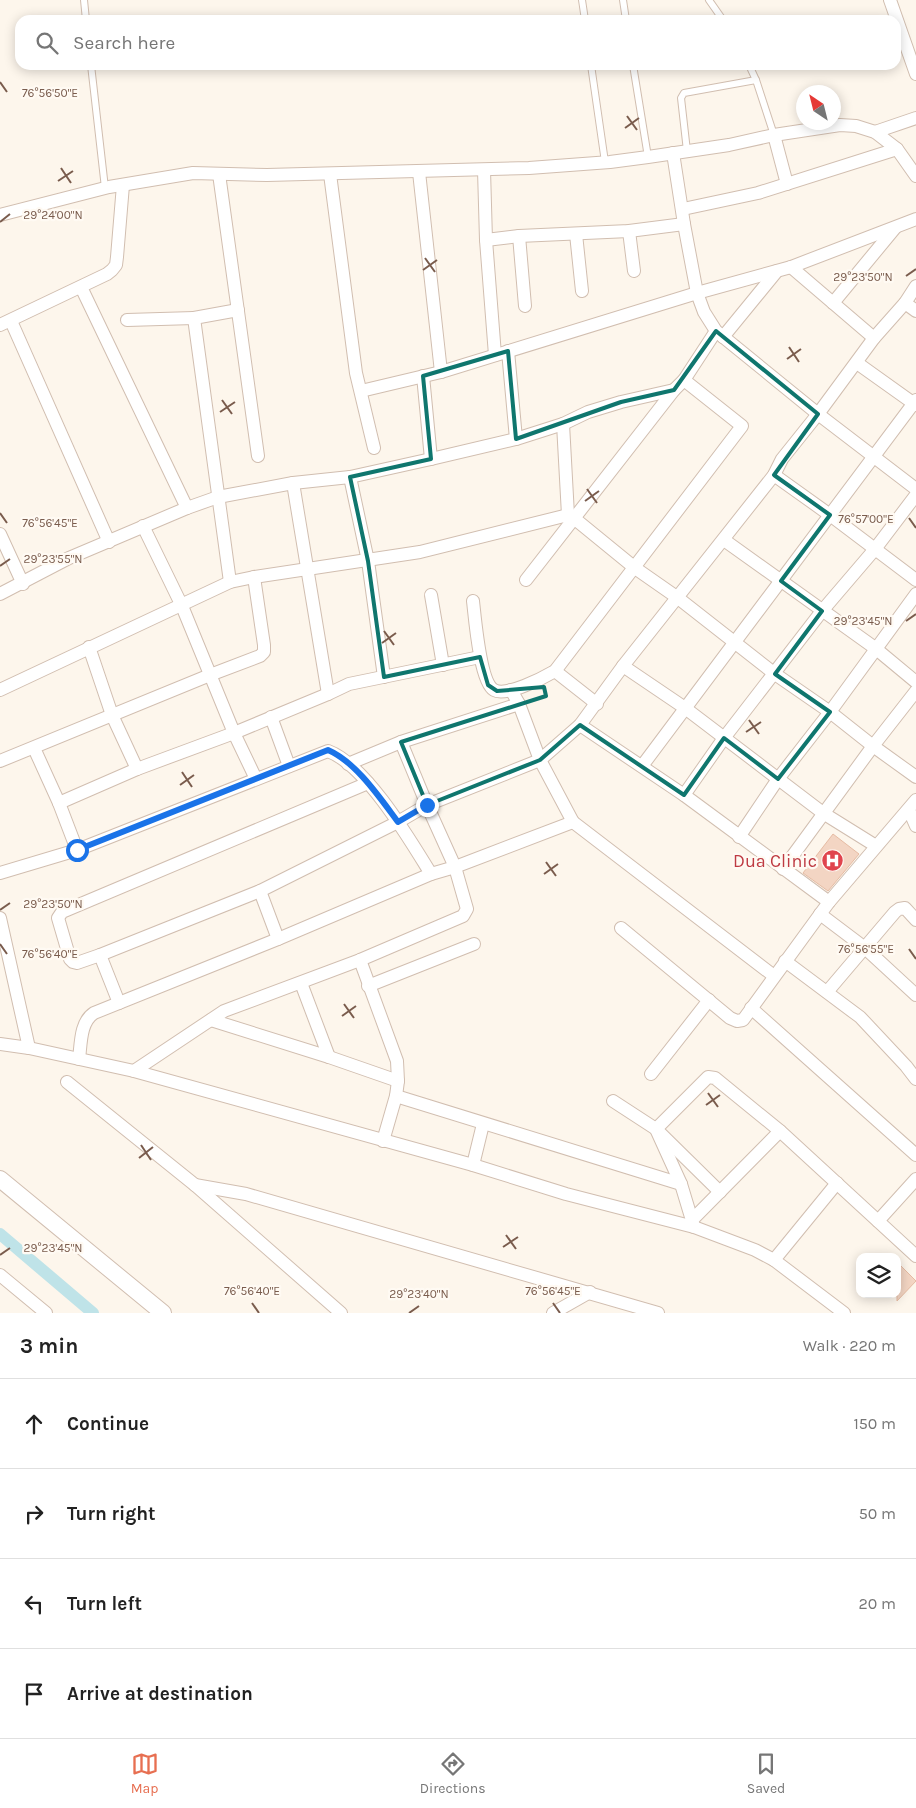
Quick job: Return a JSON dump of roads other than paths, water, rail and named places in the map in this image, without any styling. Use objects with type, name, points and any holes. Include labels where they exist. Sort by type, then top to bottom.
[{"type":"street","points":[[890,0],[895,15]]},
{"type":"street","points":[[901,31],[916,74]]},
{"type":"street","points":[[875,132],[916,118]]},
{"type":"street","points":[[0,215],[105,188],[193,173],[267,175],[419,172],[605,162],[729,146],[840,125],[856,126],[875,132],[897,149],[916,176]]},
{"type":"street","points":[[774,136],[787,184]]},
{"type":"street","points":[[683,209],[787,184],[897,149]]},
{"type":"street","points":[[674,153],[684,224],[697,293],[704,312],[720,334],[818,414],[916,489]]},
{"type":"street","points":[[484,170],[486,240],[495,355]]},
{"type":"street","points":[[419,172],[441,372]]},
{"type":"street","points":[[219,174],[258,456]]},
{"type":"street","points":[[330,174],[356,373],[374,448]]},
{"type":"street","points":[[109,542],[5,323],[112,270],[116,265],[123,185]]},
{"type":"street","points":[[360,391],[441,372],[697,293],[791,267],[916,218]]},
{"type":"street","points":[[486,240],[519,236],[629,231],[684,224]]},
{"type":"street","points":[[833,304],[897,226]]},
{"type":"street","points":[[629,231],[634,271]]},
{"type":"street","points":[[576,234],[582,291]]},
{"type":"street","points":[[519,236],[525,306]]},
{"type":"street","points":[[791,267],[874,338]]},
{"type":"street","points":[[526,580],[571,517],[674,390],[720,334],[778,271]]},
{"type":"street","points":[[368,783],[62,912],[58,918],[73,962],[100,955],[260,890],[398,822],[427,805],[540,760],[580,725],[597,704],[623,666],[724,540],[774,475],[782,459],[874,338],[905,303],[916,286]]},
{"type":"street","points":[[81,287],[186,508]]},
{"type":"street","points":[[905,303],[916,312]]},
{"type":"street","points":[[127,320],[194,318],[238,310]]},
{"type":"street","points":[[194,318],[230,582]]},
{"type":"street","points":[[508,351],[516,439]]},
{"type":"street","points":[[642,766],[915,403],[857,362]]},
{"type":"street","points":[[423,376],[431,460]]},
{"type":"street","points":[[473,601],[480,657],[488,685],[497,691],[511,690],[540,680],[555,671],[742,426],[684,380]]},
{"type":"street","points":[[0,594],[23,584],[69,558],[186,508],[218,497],[293,483],[350,477],[431,460],[516,439],[563,424],[588,412],[621,402],[674,390]]},
{"type":"street","points":[[563,424],[571,517],[775,674],[916,776]]},
{"type":"street","points":[[774,475],[916,580]]},
{"type":"street","points":[[350,477],[368,561],[384,677]]},
{"type":"street","points":[[293,483],[328,694]]},
{"type":"street","points":[[684,795],[724,738],[822,611],[875,549],[916,495]]},
{"type":"street","points":[[0,690],[230,582],[420,552],[571,517]]},
{"type":"street","points":[[143,526],[182,606],[234,733],[256,779]]},
{"type":"street","points":[[0,534],[23,584]]},
{"type":"street","points":[[724,540],[875,648],[916,682]]},
{"type":"street","points":[[0,761],[255,658],[264,652],[254,577]]},
{"type":"street","points":[[739,837],[778,779],[830,712],[916,594]]},
{"type":"street","points":[[431,595],[443,665]]},
{"type":"street","points":[[89,647],[112,715],[138,769]]},
{"type":"street","points":[[59,803],[138,769],[272,718],[357,681],[480,657]]},
{"type":"street","points":[[623,666],[685,708],[824,813],[876,846]]},
{"type":"street","points":[[555,671],[597,704]]},
{"type":"street","points":[[511,690],[519,704],[540,760],[573,822],[774,976]]},
{"type":"street","points":[[783,868],[916,691]]},
{"type":"street","points":[[348,764],[401,742],[519,704]]},
{"type":"street","points":[[272,718],[289,766]]},
{"type":"street","points":[[580,725],[684,795],[829,902]]},
{"type":"street","points":[[134,1070],[224,1011],[360,960],[463,916],[467,909],[455,867],[401,742]]},
{"type":"street","points":[[34,748],[59,803],[77,850]]},
{"type":"street","points":[[0,873],[77,850],[328,750],[335,753],[368,783],[398,822],[432,874]]},
{"type":"street","points":[[912,805],[916,826]]},
{"type":"street","points":[[621,928],[730,1018],[737,1021],[743,1020],[829,902],[912,805]]},
{"type":"street","points":[[78,1059],[85,1023],[88,1017],[432,874],[573,822]]},
{"type":"street","points":[[260,890],[278,939]]},
{"type":"street","points":[[827,992],[900,909],[905,908],[916,920]]},
{"type":"street","points":[[820,914],[865,948],[916,995]]},
{"type":"street","points":[[0,918],[5,956],[29,1048]]},
{"type":"street","points":[[368,986],[474,944]]},
{"type":"street","points":[[100,955],[119,1003]]},
{"type":"street","points":[[360,960],[397,1061],[398,1081],[396,1096],[383,1141]]},
{"type":"street","points":[[785,961],[860,1017],[916,1079]]},
{"type":"street","points":[[301,983],[329,1057]]},
{"type":"street","points":[[651,1074],[709,1000]]},
{"type":"street","points":[[751,1008],[916,1155]]},
{"type":"street","points":[[211,1020],[398,1081]]},
{"type":"street","points":[[0,1044],[29,1048],[134,1070],[473,1165],[566,1194],[693,1224],[774,1260],[844,1313]]},
{"type":"street","points":[[656,1128],[708,1077],[715,1078],[780,1131],[916,1256]]},
{"type":"street","points":[[67,1082],[195,1185],[341,1313]]},
{"type":"street","points":[[396,1096],[681,1184]]},
{"type":"street","points":[[613,1101],[656,1128],[720,1192]]},
{"type":"street","points":[[473,1165],[482,1124]]},
{"type":"street","points":[[656,1128],[681,1184],[693,1224]]},
{"type":"street","points":[[693,1224],[720,1192],[780,1131]]},
{"type":"street","points":[[0,1178],[163,1313]]},
{"type":"street","points":[[878,1221],[916,1179]]},
{"type":"street","points":[[774,1260],[837,1183]]},
{"type":"street","points":[[195,1185],[246,1194],[658,1313]]},
{"type":"street","points":[[0,1275],[46,1313]]},
{"type":"street","points":[[553,1313],[590,1292]]},
{"type":"lane","points":[[84,0],[86,15]]},
{"type":"lane","points":[[582,0],[584,15]]},
{"type":"lane","points":[[623,0],[625,15]]},
{"type":"lane","points":[[708,0],[719,15]]},
{"type":"lane","points":[[92,70],[105,188]]},
{"type":"lane","points":[[592,70],[605,162]]},
{"type":"lane","points":[[634,70],[648,157]]},
{"type":"lane","points":[[751,70],[774,136]]},
{"type":"lane","points":[[687,151],[681,98],[684,93],[756,80]]},
{"type":"waterway","points":[[0,1234],[93,1313]]},
{"type":"place","name":"Dua Clinic","points":[[833,861]]}]
